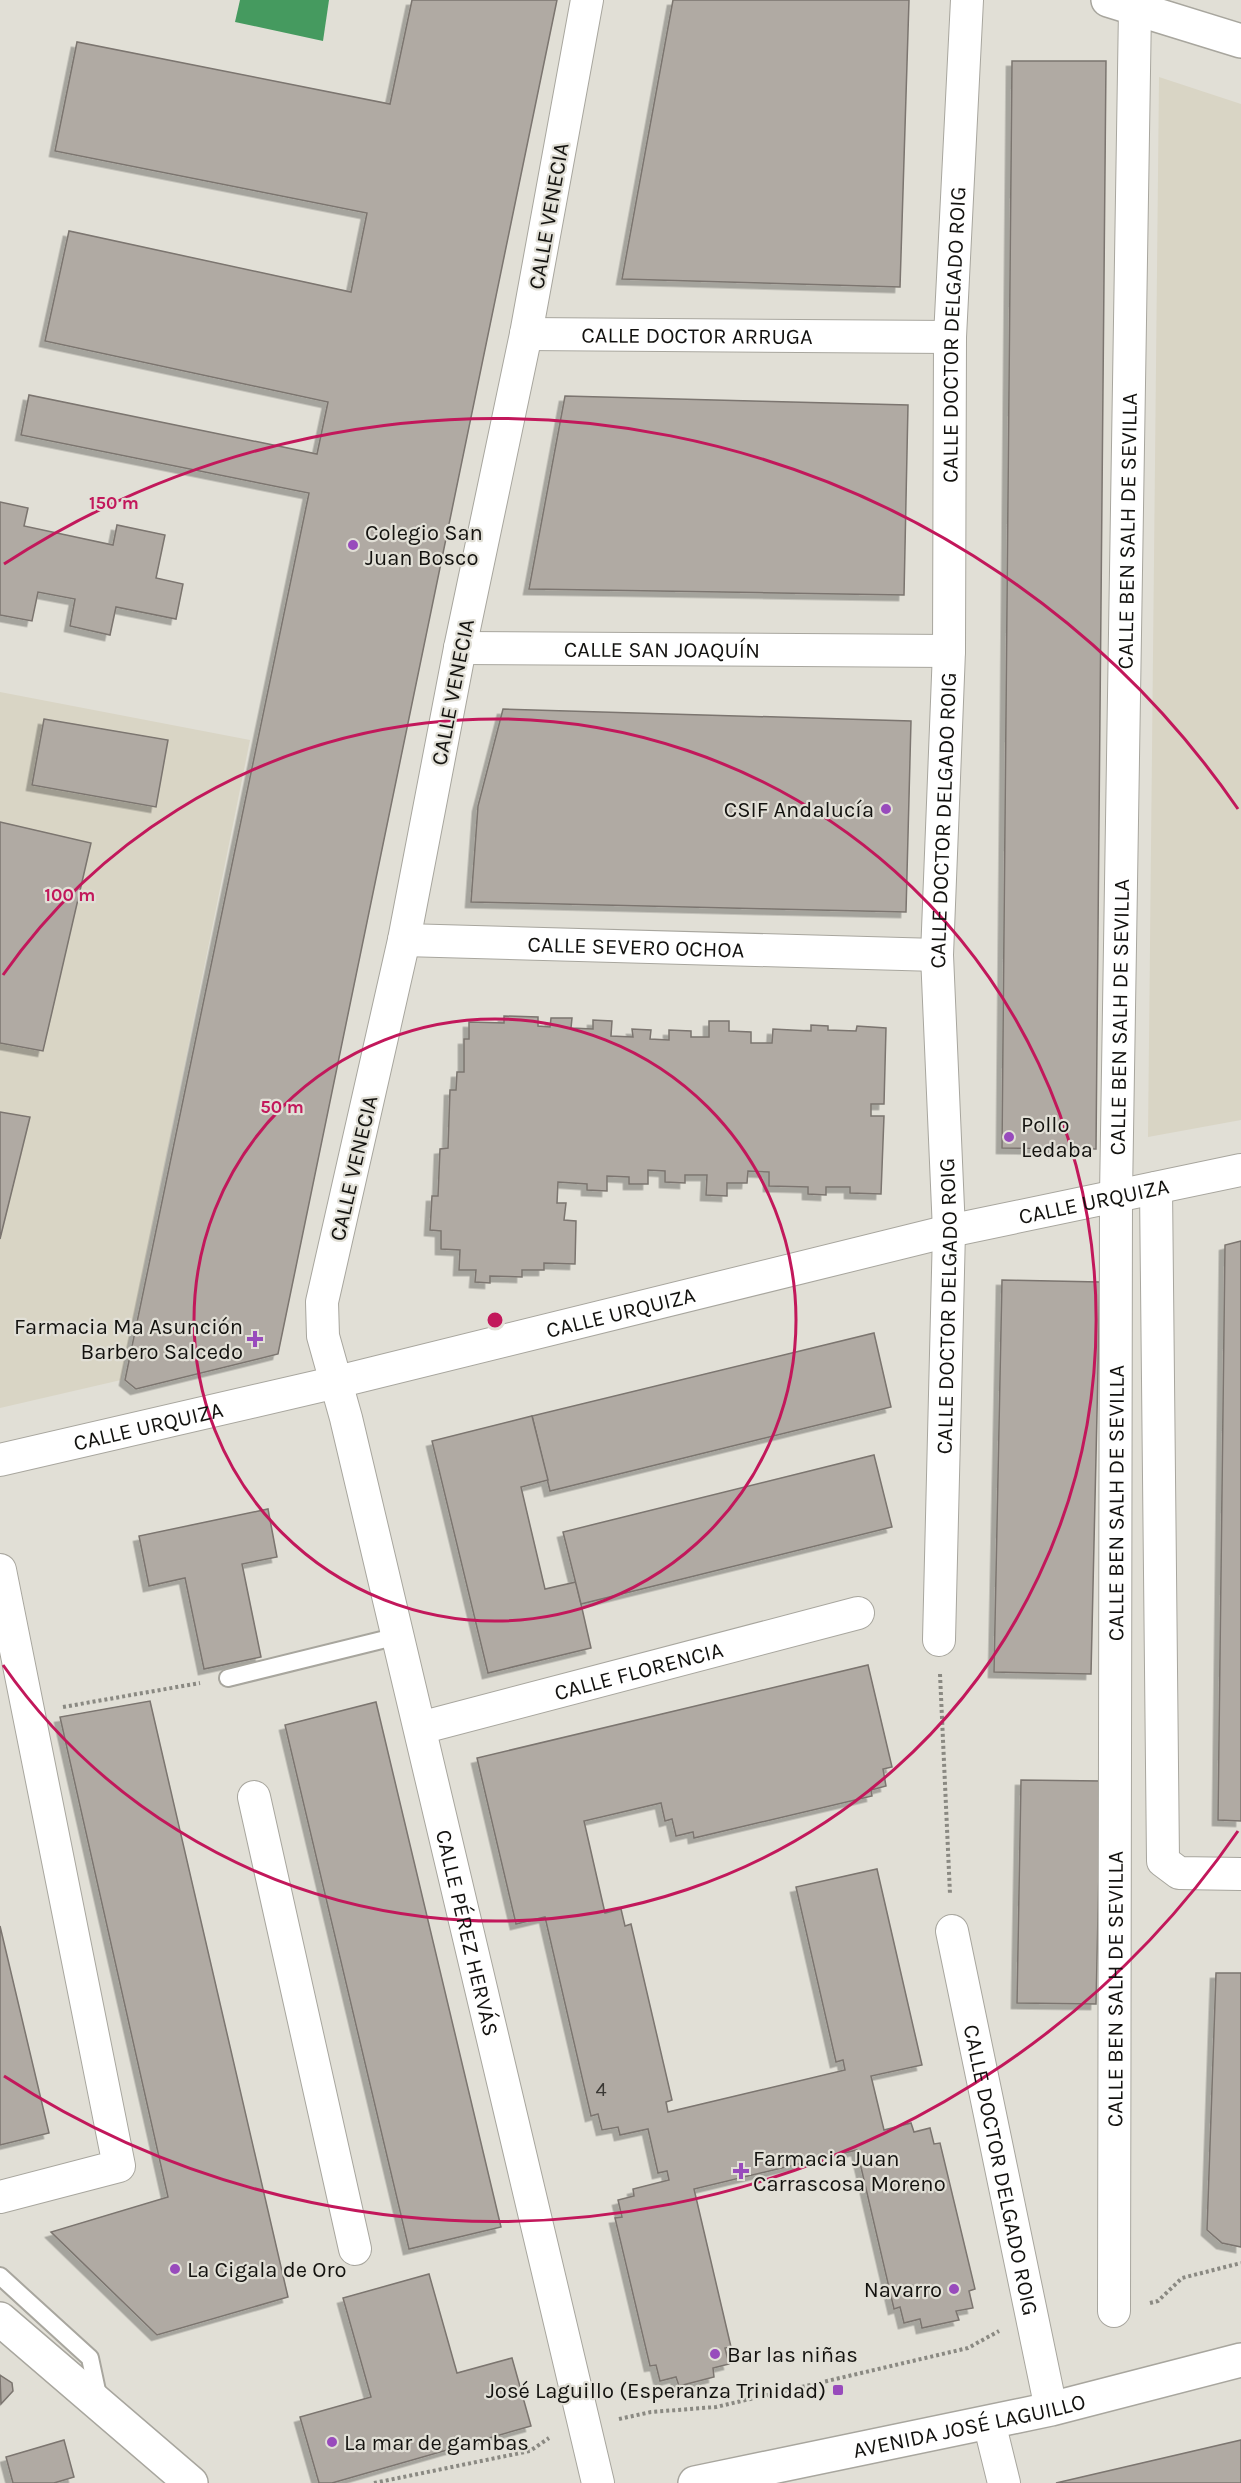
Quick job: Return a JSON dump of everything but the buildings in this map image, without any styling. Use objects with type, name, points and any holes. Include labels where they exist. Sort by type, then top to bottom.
[{"type":"main road","points":[[1141,6],[1241,41]]},
{"type":"main road","points":[[0,2319],[191,2483]]},
{"type":"main road","name":"AVENIDA JOSÉ LAGUILLO","points":[[695,2483],[1052,2409],[1241,2360]]},
{"type":"street","name":"CALLE VENECIA","points":[[337,1382],[323,1336],[322,1302],[404,940],[460,648],[526,334],[587,0]]},
{"type":"street","name":"CALLE DOCTOR DELGADO ROIG","points":[[939,1640],[949,1232],[938,955],[949,651],[950,336],[967,0]]},
{"type":"street","name":"CALLE BEN SALH DE SEVILLA","points":[[1114,2311],[1116,1196],[1141,6]]},
{"type":"street","name":"CALLE DOCTOR ARRUGA","points":[[526,334],[950,336]]},
{"type":"street","name":"CALLE SAN JOAQUÍN","points":[[460,648],[867,648],[949,651]]},
{"type":"street","name":"CALLE SEVERO OCHOA","points":[[404,940],[938,955]]},
{"type":"street","name":"CALLE URQUIZA","points":[[0,1460],[337,1382],[949,1232],[1241,1170]]},
{"type":"street","points":[[1156,1188],[1163,1861],[1179,1873],[1241,1874]]},
{"type":"street","name":"CALLE PÉREZ HERVÁS","points":[[337,1382],[598,2483]]},
{"type":"street","points":[[0,1570],[119,2166],[0,2197]]},
{"type":"street","name":"CALLE FLORENCIA","points":[[420,1728],[858,1613]]},
{"type":"street","points":[[254,1797],[355,2249]]},
{"type":"street","name":"CALLE DOCTOR DELGADO ROIG","points":[[952,1931],[1032,2323],[1052,2409]]},
{"type":"street","points":[[989,2422],[1004,2483]]},
{"type":"lane","points":[[228,1678],[398,1636]]},
{"type":"lane","points":[[0,2276],[90,2358],[100,2407]]},
{"type":"path","points":[[939,1640],[952,1931]]},
{"type":"path","points":[[29,1714],[228,1678]]},
{"type":"path","points":[[1114,2311],[1158,2301],[1182,2278],[1241,2263]]},
{"type":"path","points":[[374,2483],[530,2451],[555,2433],[585,2426],[651,2412],[716,2407],[968,2348],[998,2331],[1032,2323]]},
{"type":"shaded area","points":[[240,0],[329,0],[323,41],[235,22]]},
{"type":"shaded area","points":[[1159,77],[1241,104],[1241,1120],[1148,1137]]},
{"type":"shaded area","points":[[0,692],[250,740],[121,1380],[0,1408]]},
{"type":"place","name":"Colegio San Juan Bosco","points":[[353,545]]},
{"type":"place","name":"CSIF Andalucía","points":[[886,809]]},
{"type":"place","name":"Pollo Ledaba","points":[[1009,1137]]},
{"type":"place","name":"Farmacia Mª Asunción Barbero Salcedo","points":[[255,1339]]},
{"type":"place","name":"Farmacia Juan Carrascosa Moreno","points":[[741,2171]]},
{"type":"place","name":"La Cigala de Oro","points":[[175,2269]]},
{"type":"place","name":"Navarro","points":[[954,2289]]},
{"type":"place","name":"Bar las niñas","points":[[715,2354]]},
{"type":"place","name":"José Laguillo (Esperanza Trinidad)","points":[[838,2390]]},
{"type":"place","name":"La mar de gambas","points":[[332,2442]]}]
